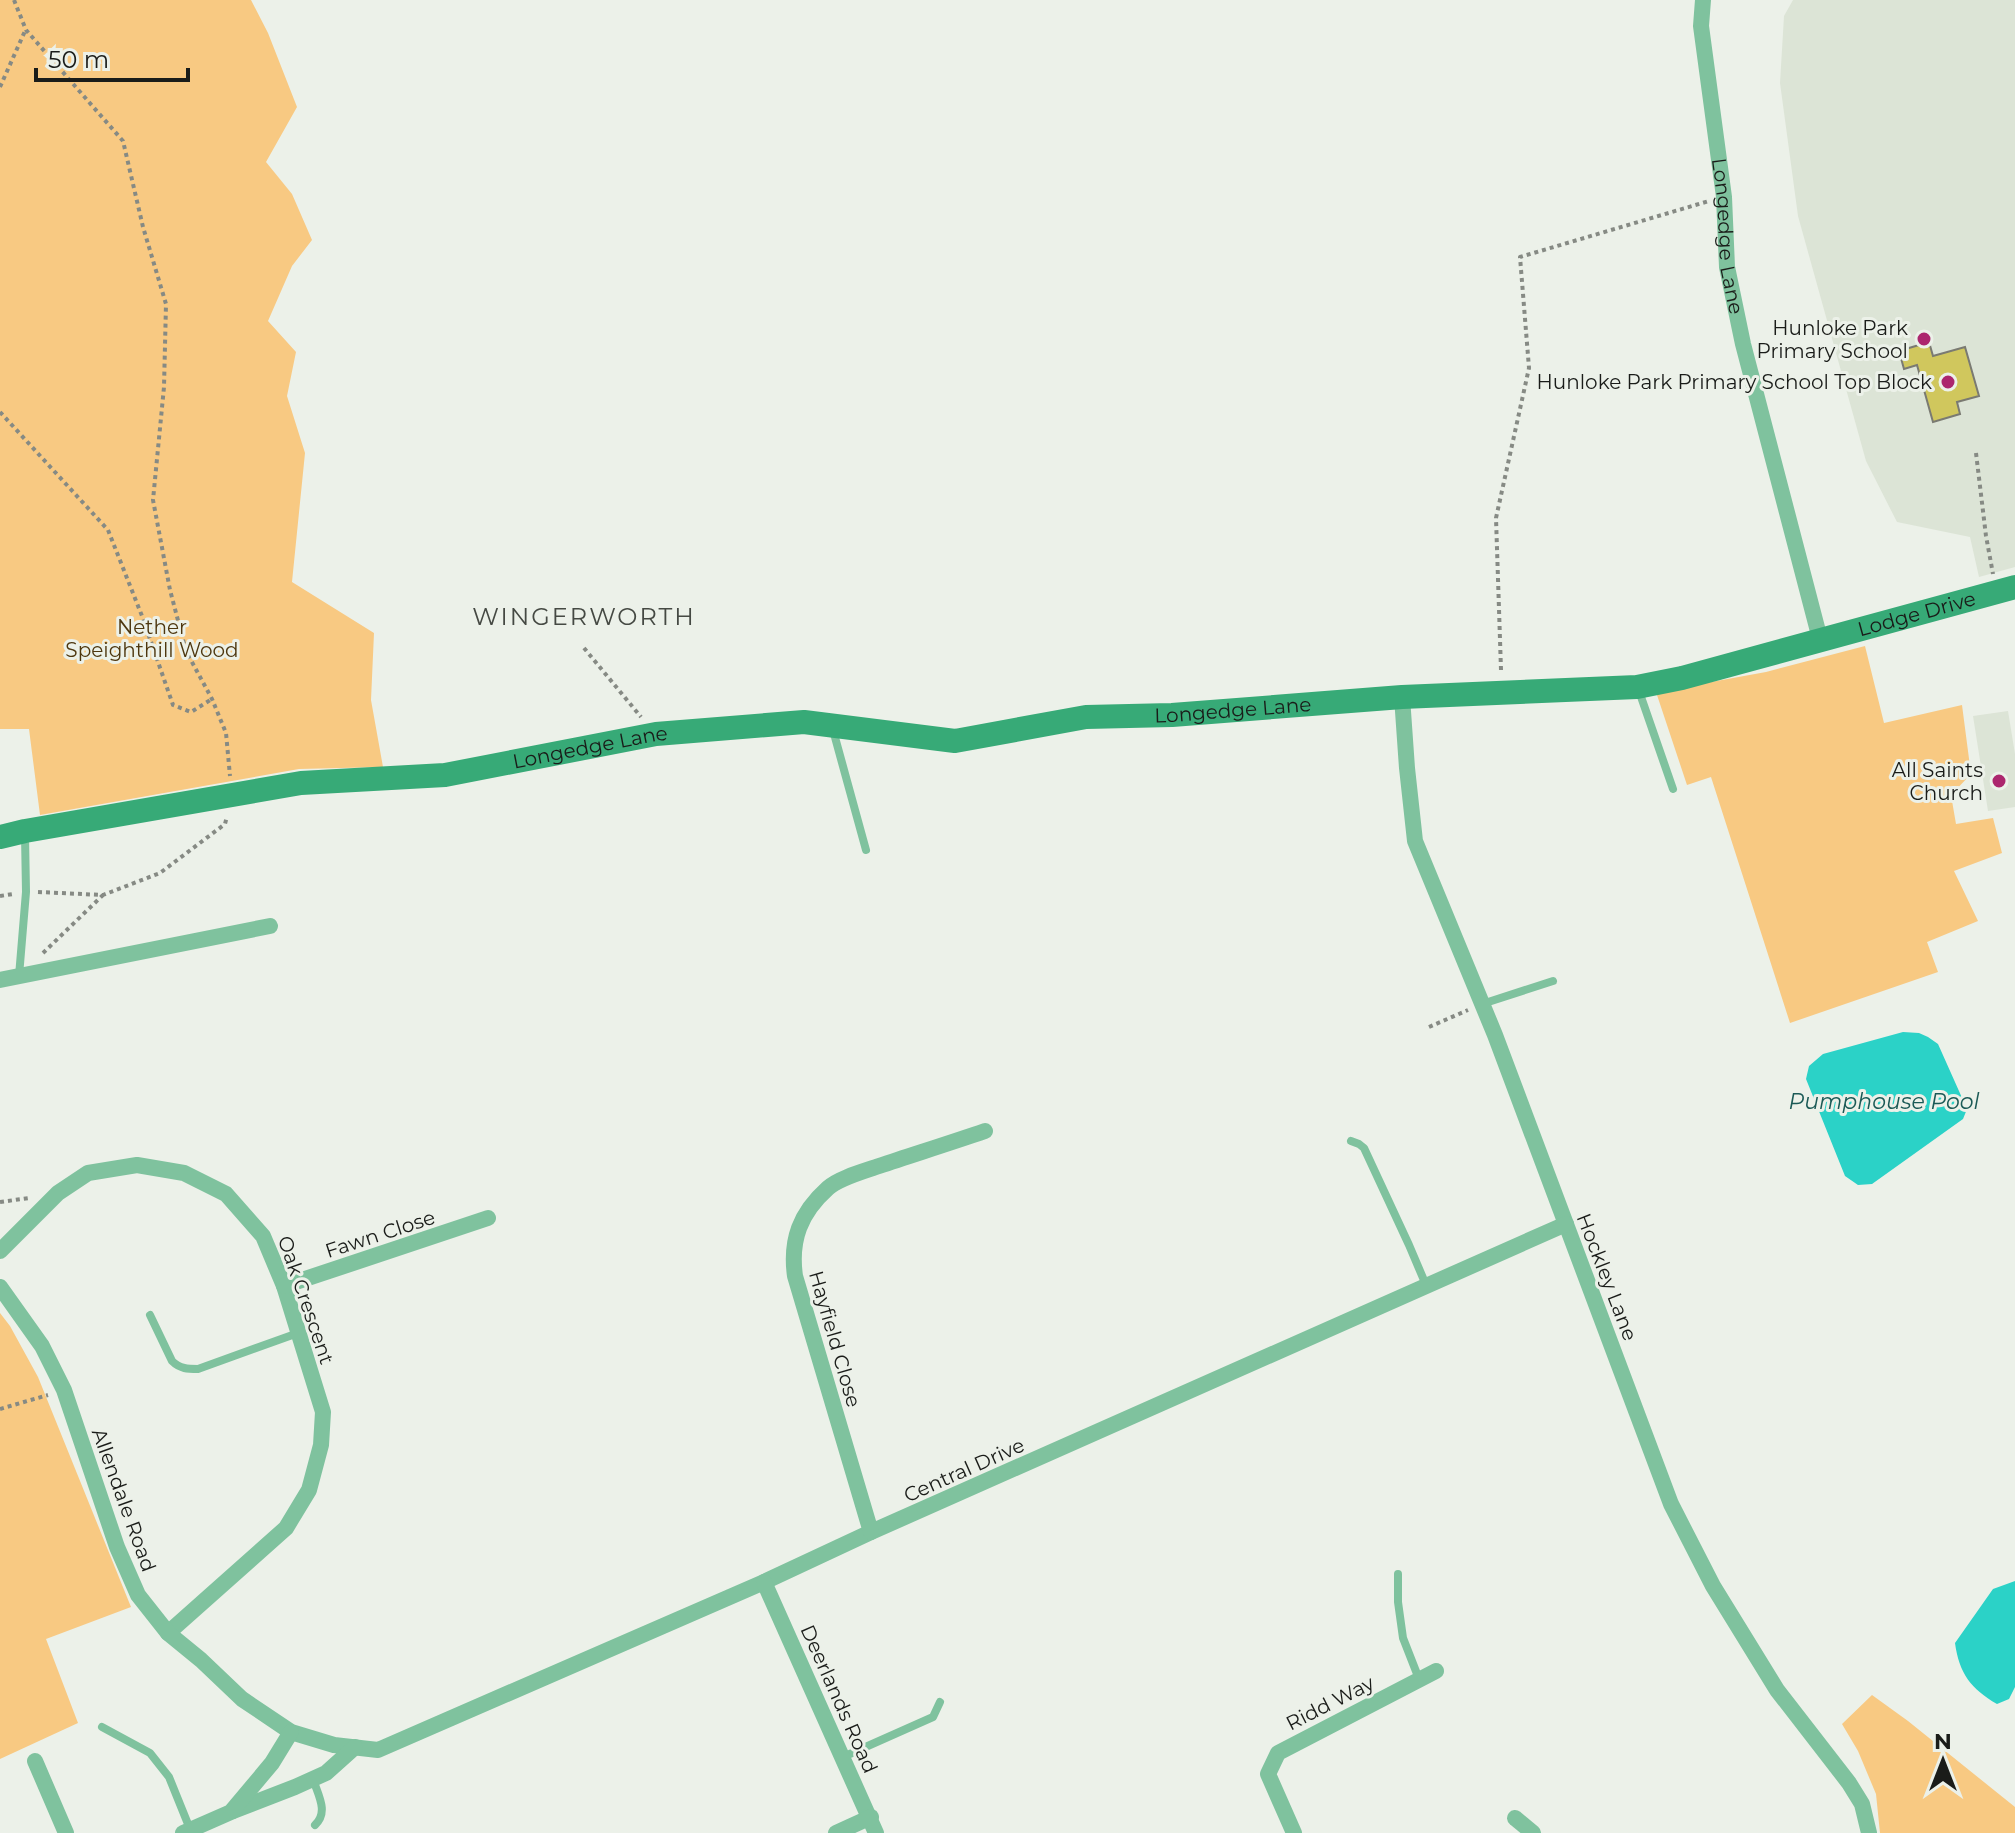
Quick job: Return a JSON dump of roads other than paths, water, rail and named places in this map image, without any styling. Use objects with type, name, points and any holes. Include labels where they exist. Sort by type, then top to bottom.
[{"type":"street","name":"Longedge Lane","points":[[0,837],[301,783],[445,775],[656,734],[804,722],[955,741],[1086,717],[1172,715],[1402,697],[1637,687],[1682,678],[1820,639],[1743,344],[1727,267],[1724,197],[1701,26],[1703,0]]},
{"type":"street","name":"Lodge Drive","points":[[1820,639],[2005,589]]},
{"type":"street","name":"Hockley Lane","points":[[1402,697],[1415,841],[1482,1004],[1671,1504],[1713,1586],[1777,1690],[1862,1804],[1869,1833]]},
{"type":"street","points":[[0,980],[270,926]]},
{"type":"street","name":"Hayfield Close","points":[[871,1532],[795,1276],[792,1254],[798,1228],[811,1206],[830,1185],[985,1131]]},
{"type":"street","name":"Oak Crescent","points":[[0,1251],[58,1193],[88,1173],[137,1165],[184,1173],[226,1194],[263,1236],[284,1286],[323,1412],[321,1445],[309,1490],[286,1528],[168,1633]]},
{"type":"street","name":"Fawn Close","points":[[284,1286],[488,1218]]},
{"type":"street","name":"Central Drive","points":[[378,1750],[764,1582],[1566,1224]]},
{"type":"street","name":"Allendale Road","points":[[0,1287],[42,1346],[64,1390],[117,1547],[138,1595],[168,1633],[242,1699],[291,1732],[334,1745],[378,1750]]},
{"type":"street","name":"Deerlands Road","points":[[764,1582],[874,1825]]},
{"type":"street","name":"Ridd Way","points":[[1294,1833],[1268,1774],[1278,1753],[1436,1671]]},
{"type":"street","points":[[231,1812],[272,1763],[291,1732]]},
{"type":"street","points":[[187,1832],[326,1773],[355,1747]]},
{"type":"street","points":[[35,1761],[66,1833]]},
{"type":"street","points":[[1515,1818],[1533,1833]]},
{"type":"street","points":[[836,1833],[874,1825]]},
{"type":"lane","points":[[1637,687],[1673,789]]},
{"type":"lane","points":[[832,726],[866,850]]},
{"type":"lane","points":[[19,976],[26,892],[25,831]]},
{"type":"lane","points":[[1482,1004],[1553,981]]},
{"type":"lane","points":[[1351,1141],[1364,1148],[1426,1286]]},
{"type":"lane","points":[[150,1315],[172,1361],[186,1369],[198,1369],[298,1333]]},
{"type":"lane","points":[[1398,1574],[1403,1638],[1419,1679]]},
{"type":"lane","points":[[843,1757],[933,1717],[940,1702]]},
{"type":"lane","points":[[102,1727],[150,1753],[169,1777],[187,1832]]},
{"type":"lane","points":[[313,1779],[323,1811],[315,1825]]},
{"type":"water","name":"Pumphouse Pool","points":[[1903,1032],[1919,1033],[1938,1044],[1967,1109],[1963,1119],[1872,1184],[1858,1185],[1845,1176],[1806,1079],[1809,1066],[1823,1054]]},
{"type":"water","points":[[2015,1581],[2015,1687],[2009,1699],[1997,1704],[1980,1692],[1963,1672],[1955,1643],[1993,1589]]},
{"type":"place","name":"Hunloke Park Primary School","points":[[1924,339]]},
{"type":"place","name":"Hunloke Park Primary School Top Block","points":[[1948,382]]},
{"type":"place","name":"All Saints Church","points":[[1999,781]]},
{"type":"district","name":"WINGERWORTH","points":[[584,616]]},
{"type":"park label","name":"Nether Speighthill Wood","points":[[152,638]]}]
